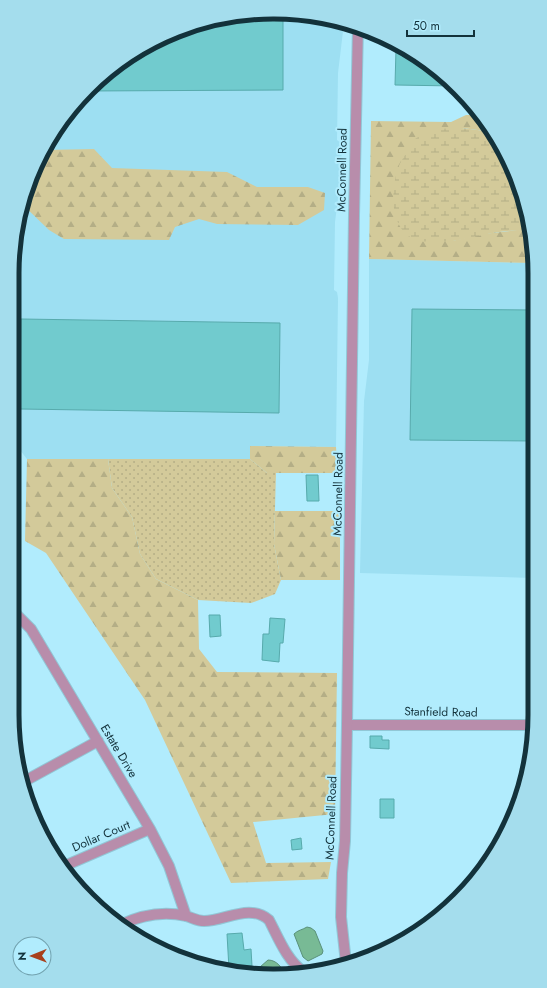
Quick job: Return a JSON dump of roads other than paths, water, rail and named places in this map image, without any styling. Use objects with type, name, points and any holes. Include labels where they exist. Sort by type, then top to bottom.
[{"type":"street","name":"McConnell Road","points":[[345,958],[341,917],[342,873],[345,841],[358,34]]},
{"type":"street","name":"Estate Drive","points":[[19,617],[31,629],[150,829],[169,866],[186,916]]},
{"type":"street","name":"Stanfield Road","points":[[347,725],[527,725]]},
{"type":"street","points":[[28,779],[98,741]]},
{"type":"street","name":"Dollar Court","points":[[68,864],[150,829]]},
{"type":"street","points":[[127,922],[160,914],[186,916],[196,920],[205,921],[245,912],[264,916],[269,920],[298,968]]}]
